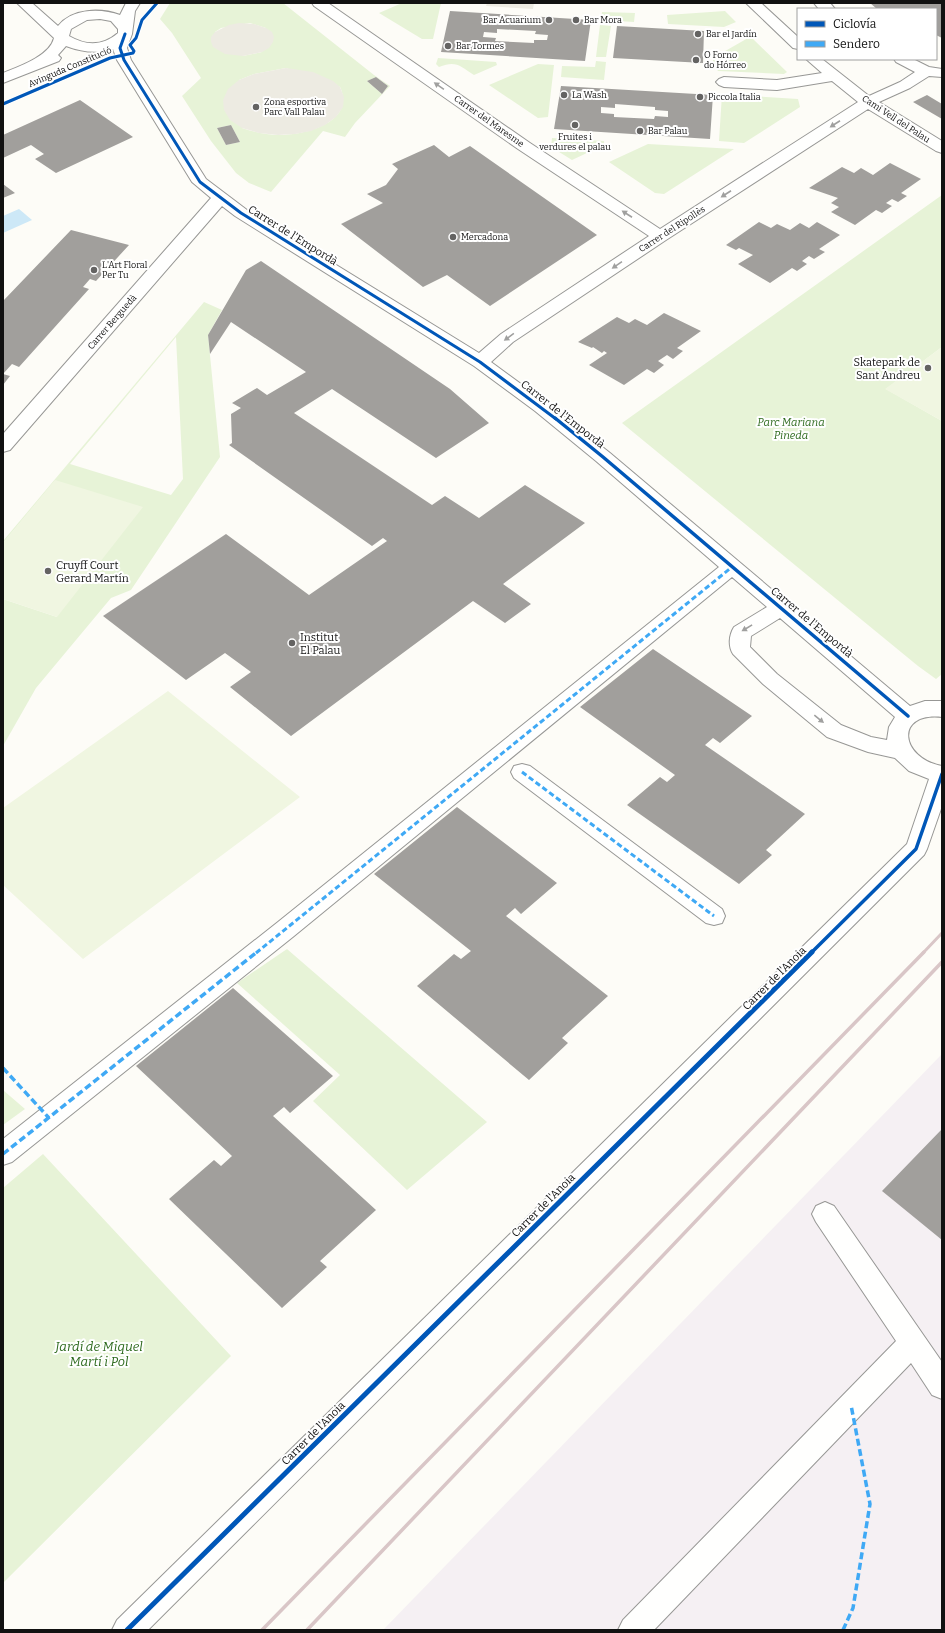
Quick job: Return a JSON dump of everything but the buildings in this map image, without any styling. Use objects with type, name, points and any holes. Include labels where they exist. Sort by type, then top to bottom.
[{"type":"street","points":[[24,3],[71,44],[110,52],[124,60]]},
{"type":"street","points":[[81,18],[120,3]]},
{"type":"street","points":[[126,32],[128,11],[133,3]]},
{"type":"street","name":"Carrer del Maresme","points":[[319,3],[524,146],[660,236]]},
{"type":"street","points":[[753,3],[797,44]]},
{"type":"street","points":[[37,15],[54,20],[104,15],[120,20],[126,32]]},
{"type":"street","name":"Avinguda Constitució","points":[[39,62],[59,46],[65,27],[81,18]]},
{"type":"street","name":"Avinguda Constitució","points":[[3,78],[39,62],[72,52],[114,43],[126,32]]},
{"type":"street","name":"Carrer de l'Empordà","points":[[126,32],[120,48],[124,60],[200,182],[247,217],[480,362],[541,407],[603,457],[908,716]]},
{"type":"street","name":"Camí Vell del Palau","points":[[814,60],[868,102],[942,148]]},
{"type":"street","points":[[903,60],[926,71],[942,73]]},
{"type":"street","name":"Carrer del Ripollès","points":[[480,362],[507,338],[660,236],[868,102],[905,85],[926,71]]},
{"type":"street","points":[[724,82],[777,85],[834,76]]},
{"type":"street","name":"Carrer Berguedà","points":[[3,446],[220,198]]},
{"type":"street","points":[[3,1154],[292,924],[732,566]]},
{"type":"street","name":"Carrer de l'Empordà","points":[[781,608],[741,632],[740,649],[770,679],[834,731],[868,744],[904,752]]},
{"type":"street","points":[[942,709],[932,708],[916,711],[901,723],[897,735],[899,746],[908,759],[928,771],[942,774]]},
{"type":"street","points":[[522,772],[714,916]]},
{"type":"street","name":"Carrer de l'Anoia","points":[[126,1630],[916,849],[942,774]]},
{"type":"street","points":[[825,1214],[942,1386]]},
{"type":"street","points":[[633,1630],[912,1344]]},
{"type":"shaded area","points":[[487,3],[534,3],[533,9],[486,6]]},
{"type":"shaded area","points":[[239,23],[254,24],[266,28],[272,32],[274,37],[269,48],[262,52],[243,56],[225,54],[213,47],[211,37],[215,32],[229,25]]},
{"type":"shaded area","points":[[286,68],[313,72],[333,81],[340,87],[344,97],[343,107],[336,117],[325,125],[311,131],[278,135],[259,133],[242,128],[230,120],[224,110],[223,100],[228,89],[239,80],[254,74]]},
{"type":"shaded area","points":[[942,1054],[942,1630],[383,1630]]},
{"type":"green space","points":[[170,3],[283,3],[390,86],[355,123],[345,137],[323,131],[271,192],[249,183],[236,173],[211,141],[182,96],[201,78],[172,33],[160,19]],"holes":[[[250,23],[266,28],[262,52],[243,56],[215,32],[221,28]],[[286,68],[340,87],[343,99],[341,109],[335,118],[325,124],[302,132],[274,135],[242,128],[239,80],[254,74]],[[376,77],[388,86],[382,94],[367,81]],[[231,125],[240,142],[226,145],[217,128]]]},
{"type":"green space","points":[[402,3],[441,3],[433,39],[422,39],[379,13]]},
{"type":"green space","points":[[725,11],[736,22],[724,27],[668,24],[667,15]]},
{"type":"green space","points":[[602,12],[635,13],[634,22],[601,20]]},
{"type":"green space","points":[[600,25],[611,26],[606,57],[596,57]]},
{"type":"green space","points":[[748,38],[753,39],[787,72],[784,74],[718,71],[713,64],[713,58]]},
{"type":"green space","points":[[438,58],[496,62],[497,65],[474,75],[454,64],[439,67],[436,64]]},
{"type":"green space","points":[[596,61],[606,62],[604,80],[561,77],[562,66],[595,67]]},
{"type":"green space","points":[[538,64],[554,65],[548,117],[538,118],[489,85]]},
{"type":"green space","points":[[722,94],[798,99],[800,107],[744,143],[719,141]]},
{"type":"green space","points":[[552,138],[604,141],[604,145],[572,160],[551,147]]},
{"type":"green space","points":[[648,144],[734,149],[664,194],[655,193],[609,162]]},
{"type":"green space","name":"Parc Mariana Pineda","points":[[942,195],[942,347],[886,389],[942,421],[942,674],[936,679],[918,666],[622,423]]},
{"type":"green space","points":[[204,302],[222,310],[208,335],[220,457],[131,590],[111,598],[36,688],[3,746],[3,599],[57,617],[55,481],[3,543],[3,541]],"holes":[[[176,337],[183,479],[171,495],[70,464]]]},
{"type":"green space","name":"Skatepark de Sant Andreu","points":[[942,347],[942,421],[885,389]]},
{"type":"green space","name":"Cruyff Court Gerard Martín","points":[[55,480],[143,507],[57,617],[3,599],[3,543]]},
{"type":"green space","points":[[168,691],[300,797],[83,959],[3,885],[3,808]]},
{"type":"green space","points":[[287,949],[487,1122],[407,1190],[313,1101],[340,1075],[237,983]]},
{"type":"green space","points":[[3,1090],[25,1109],[3,1125]]},
{"type":"green space","name":"Jardí de Miquel Martí i Pol","points":[[43,1154],[231,1356],[3,1583],[3,1188]]},
{"type":"water","points":[[19,209],[32,220],[3,233],[3,216]]},
{"type":"railway","points":[[923,953],[942,933]]},
{"type":"railway","points":[[262,1630],[924,952]]},
{"type":"railway","points":[[307,1630],[942,962]]},
{"type":"marked path","points":[[3,1154],[286,929],[732,567]]},
{"type":"marked path","points":[[522,772],[714,916]]},
{"type":"marked path","points":[[3,1068],[49,1118]]},
{"type":"marked path","points":[[843,1630],[853,1608],[870,1504],[851,1405]]},
{"type":"cycle path","points":[[3,104],[110,58],[133,53],[134,51],[130,45],[131,42],[136,38],[142,20],[157,3]]},
{"type":"cycle path","points":[[125,34],[120,48],[124,60],[200,182],[241,213],[480,362],[541,407],[603,457],[908,716]]},
{"type":"cycle path","points":[[127,1630],[916,849],[942,774]]},
{"type":"place","name":"Bar Acuarium","points":[[549,20]]},
{"type":"place","name":"Bar Mora","points":[[576,20]]},
{"type":"place","name":"Bar el Jardín","points":[[698,34]]},
{"type":"place","name":"Bar Tormes","points":[[448,46]]},
{"type":"place","name":"O Forno do Hórreo","points":[[696,60]]},
{"type":"place","name":"La Wash","points":[[564,95]]},
{"type":"place","name":"Piccola Italia","points":[[700,97]]},
{"type":"place","name":"Zona esportiva Parc Vall Palau","points":[[256,107]]},
{"type":"place","name":"Fruites i verdures el palau","points":[[575,125]]},
{"type":"place","name":"Bar Palau","points":[[640,131]]},
{"type":"place","name":"Mercadona","points":[[453,237]]},
{"type":"place","name":"L'Art Floral Per Tu","points":[[94,270]]},
{"type":"place","name":"Skatepark de Sant Andreu","points":[[928,368]]},
{"type":"place","name":"Cruyff Court Gerard Martín","points":[[48,571]]},
{"type":"place","name":"Institut El Palau","points":[[292,643]]}]
